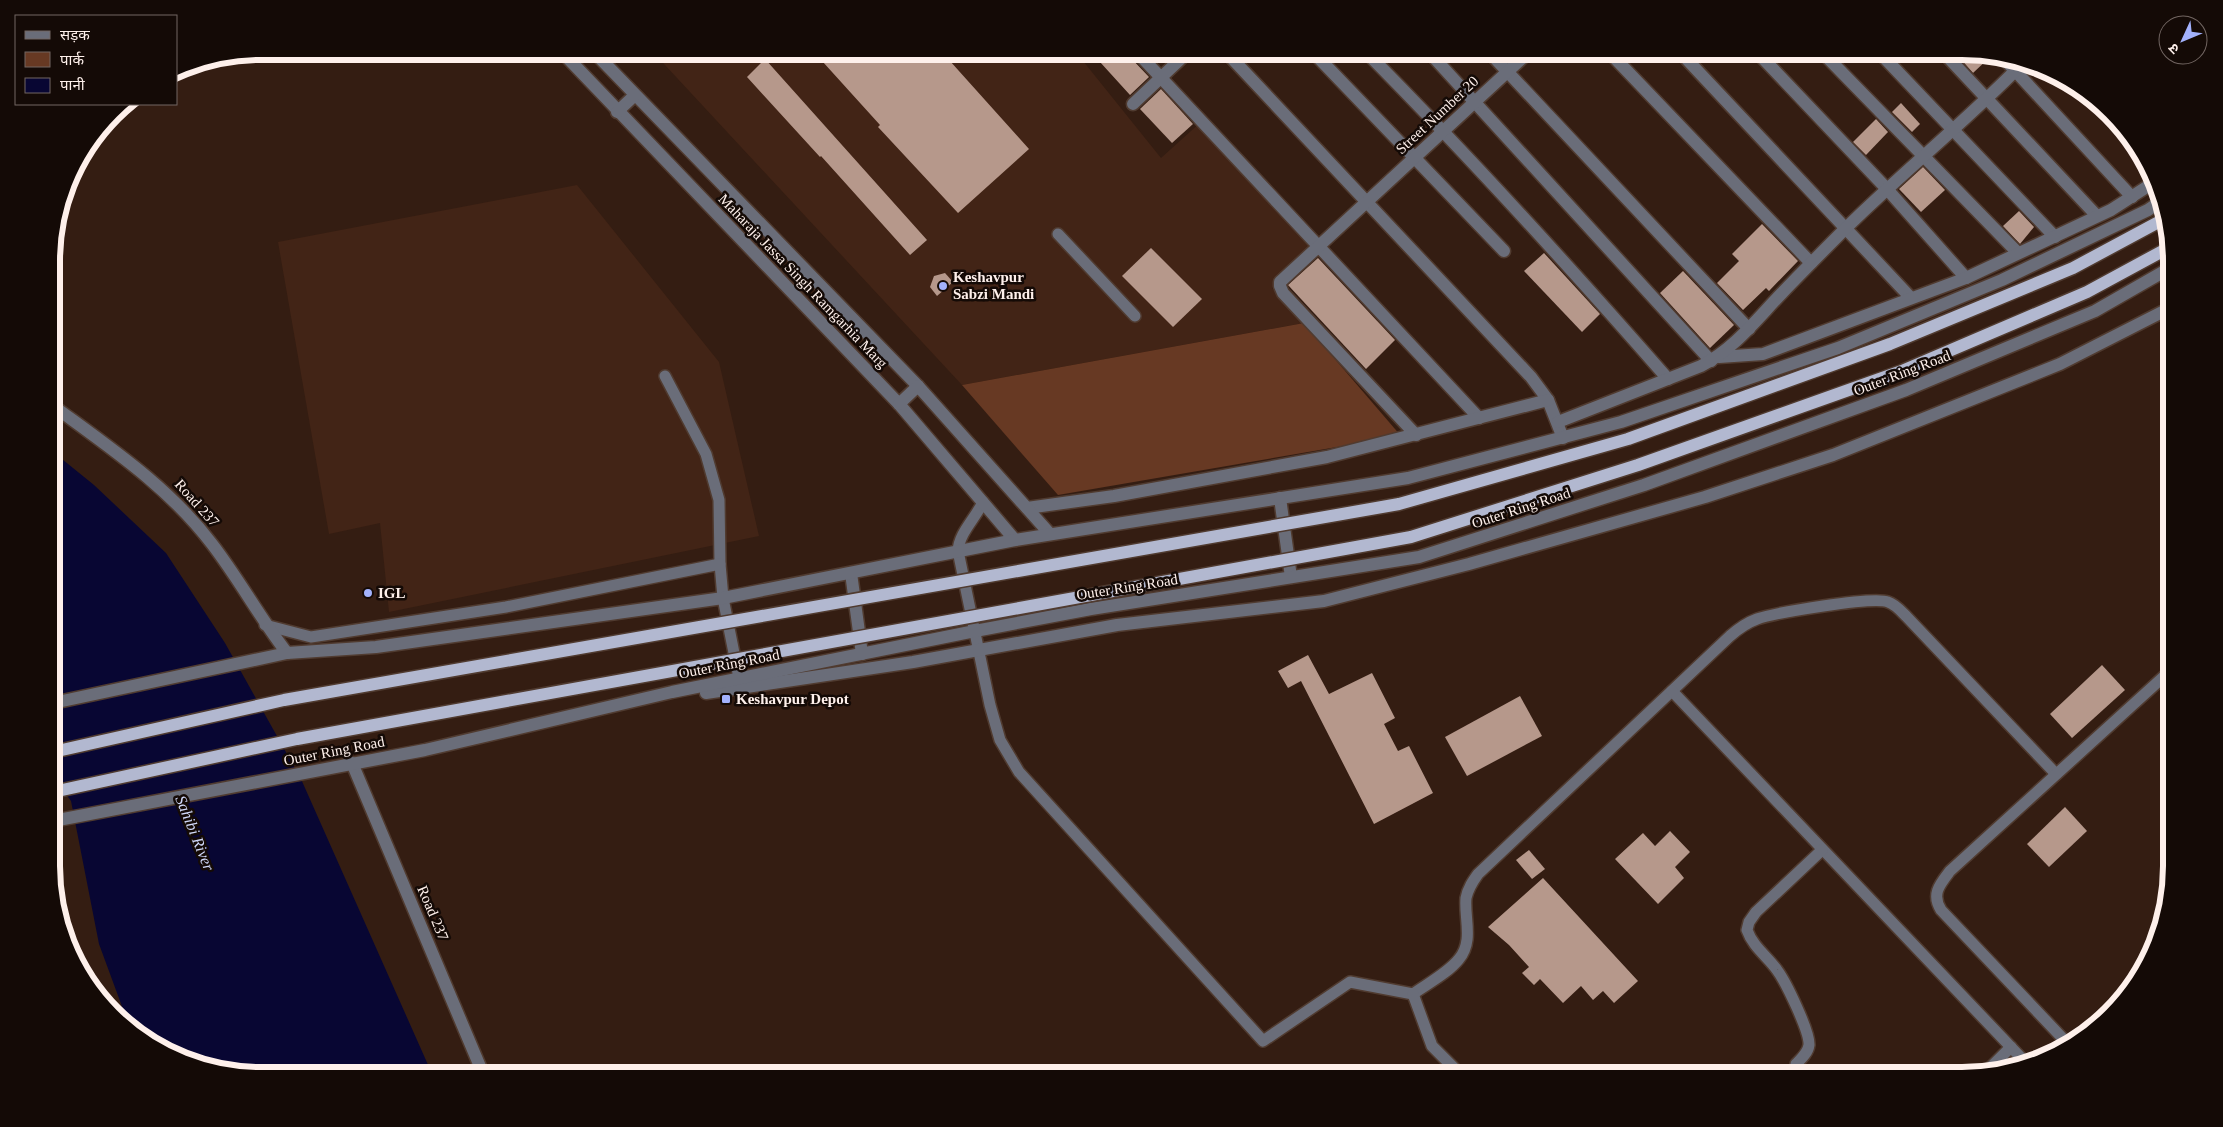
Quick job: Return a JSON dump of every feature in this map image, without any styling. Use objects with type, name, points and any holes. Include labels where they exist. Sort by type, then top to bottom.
[{"type":"main road","name":"Outer Ring Road","points":[[60,750],[284,700],[1399,504],[1628,439],[1890,344],[2073,268],[2159,222]]},
{"type":"main road","name":"Outer Ring Road","points":[[60,790],[297,739],[1411,537],[1638,465],[1902,371],[2088,292],[2163,250]]},
{"type":"street","name":"Maharaja Jassa Singh Ramgarhia Marg","points":[[568,60],[899,404],[1015,540]]},
{"type":"street","name":"Maharaja Jassa Singh Ramgarhia Marg","points":[[602,60],[918,386],[1050,534]]},
{"type":"street","points":[[1144,60],[1479,418]]},
{"type":"street","points":[[1133,104],[1180,60]]},
{"type":"street","points":[[1232,60],[1531,378],[1548,400],[1563,438]]},
{"type":"street","points":[[1321,60],[1504,251]]},
{"type":"street","points":[[1375,60],[1444,131],[1621,324],[1668,379]]},
{"type":"street","points":[[1436,60],[1474,103],[1715,359]]},
{"type":"street","points":[[1497,60],[1748,329]]},
{"type":"street","name":"Street Number 20","points":[[1416,435],[1284,293],[1280,282],[1521,60]]},
{"type":"street","points":[[1617,60],[1811,264]]},
{"type":"street","points":[[1687,60],[1911,298]]},
{"type":"street","points":[[1765,60],[1887,189],[1966,278]]},
{"type":"street","points":[[1830,60],[2018,254]]},
{"type":"street","points":[[1887,60],[1955,129],[2056,237]]},
{"type":"street","points":[[1951,60],[2097,216]]},
{"type":"street","points":[[1715,359],[1748,329],[1846,228],[1987,98],[2014,67]]},
{"type":"street","points":[[2017,68],[2132,197]]},
{"type":"street","points":[[617,112],[635,95]]},
{"type":"street","points":[[1558,422],[1715,359],[1763,354],[1966,278],[2056,237],[2149,187]]},
{"type":"street","points":[[60,701],[287,653],[376,647],[723,598],[1015,540],[1408,478],[1621,422],[1838,348],[2002,280],[2155,205]]},
{"type":"street","name":"Outer Ring Road","points":[[60,820],[426,750],[672,692],[975,631],[1091,609],[1419,557],[1644,486],[1906,390],[2095,311],[2163,272]]},
{"type":"street","points":[[672,692],[694,695],[980,650],[1118,625],[1324,601],[1469,564],[1696,500],[1833,455],[2060,364],[2163,312]]},
{"type":"street","points":[[899,404],[918,386]]},
{"type":"street","points":[[1027,508],[1114,496],[1327,457],[1548,400]]},
{"type":"street","name":"Road 237","points":[[60,411],[166,492],[212,544],[265,624],[287,653]]},
{"type":"street","points":[[1280,498],[1291,577]]},
{"type":"street","points":[[850,573],[862,654]]},
{"type":"street","name":"Road 237","points":[[352,763],[480,1067]]},
{"type":"lane","points":[[1058,234],[1135,316]]},
{"type":"lane","points":[[665,376],[706,454],[719,500],[720,564],[723,598],[739,678]]},
{"type":"lane","points":[[983,502],[978,513],[958,542],[958,551],[1000,740],[1019,772],[1263,1041],[1350,982],[1412,994],[1460,958],[1467,938],[1466,899],[1468,888],[1478,874],[1730,636],[1744,625],[1756,619],[1869,600],[1887,602],[1906,616],[2056,774]]},
{"type":"lane","points":[[265,624],[311,637],[359,631],[506,607],[720,564]]},
{"type":"lane","points":[[2064,1039],[1941,910],[1936,902],[1936,893],[1950,871],[2163,677]]},
{"type":"lane","points":[[1672,691],[2021,1058]]},
{"type":"lane","points":[[1796,1064],[1806,1053],[1809,1046],[1807,1036],[1788,988],[1778,970],[1753,942],[1747,930],[1749,922],[1756,912],[1822,850]]},
{"type":"lane","points":[[1412,994],[1432,1046],[1452,1067]]},
{"type":"lane","points":[[1994,1064],[2011,1047]]},
{"type":"shaded area","name":"Keshavpur Sabzi Mandi","points":[[660,60],[1082,60],[1161,158],[1201,122],[1316,246],[1272,288],[1304,323],[962,385]]},
{"type":"shaded area","points":[[577,185],[719,362],[759,536],[389,612],[380,523],[329,534],[278,242]]},
{"type":"green space","points":[[1304,323],[1401,436],[1058,495],[962,385]]},
{"type":"water","name":"Sahibi River","points":[[60,457],[94,485],[166,553],[225,643],[301,779],[429,1067],[248,1067],[209,1060],[184,1052],[161,1040],[139,1025],[124,1013],[99,944],[71,801],[60,786]]},
{"type":"building","points":[[766,60],[927,240],[910,255],[747,77]]},
{"type":"building","points":[[821,60],[949,60],[1029,149],[958,213],[878,127],[880,125]]},
{"type":"building","points":[[1098,60],[1133,60],[1149,77],[1130,95]]},
{"type":"building","points":[[1962,60],[1985,62],[1973,73]]},
{"type":"building","points":[[1161,89],[1193,124],[1172,143],[1140,109]]},
{"type":"building","points":[[1901,103],[1920,124],[1912,132],[1892,112]]},
{"type":"building","points":[[1876,119],[1888,132],[1866,155],[1853,142]]},
{"type":"building","points":[[1923,167],[1945,190],[1921,212],[1899,189]]},
{"type":"building","points":[[2019,211],[2034,227],[2020,244],[2003,226]]},
{"type":"building","points":[[1762,224],[1798,261],[1769,291],[1766,288],[1743,310],[1717,283],[1739,261],[1732,254]]},
{"type":"building","points":[[1151,248],[1202,299],[1173,327],[1122,276]]},
{"type":"building","points":[[1544,253],[1600,314],[1582,332],[1524,271]]},
{"type":"building","points":[[1318,258],[1395,340],[1366,369],[1288,285]]},
{"type":"building","points":[[1683,271],[1734,325],[1710,348],[1660,293]]},
{"type":"building","points":[[945,273],[953,282],[937,296],[930,287],[934,276]]},
{"type":"building","points":[[1308,655],[1329,694],[1372,673],[1395,718],[1384,724],[1398,751],[1409,746],[1433,793],[1374,824],[1301,681],[1288,688],[1278,671]]},
{"type":"building","points":[[2102,665],[2125,690],[2072,738],[2050,714]]},
{"type":"building","points":[[1520,696],[1542,736],[1467,776],[1445,737]]},
{"type":"building","points":[[2065,807],[2087,831],[2049,867],[2027,844]]},
{"type":"building","points":[[1670,831],[1690,852],[1675,867],[1684,878],[1658,904],[1615,859],[1643,833],[1655,846]]},
{"type":"building","points":[[1529,850],[1545,869],[1532,879],[1516,860]]},
{"type":"building","points":[[1543,878],[1638,981],[1614,1003],[1603,991],[1593,1000],[1581,986],[1563,1003],[1540,979],[1534,985],[1522,973],[1529,967],[1509,945],[1488,927]]},
{"type":"place","name":"Keshavpur Sabzi Mandi","points":[[943,286]]},
{"type":"place","name":"IGL","points":[[368,593]]},
{"type":"place","name":"Keshavpur Depot","points":[[726,699]]}]
